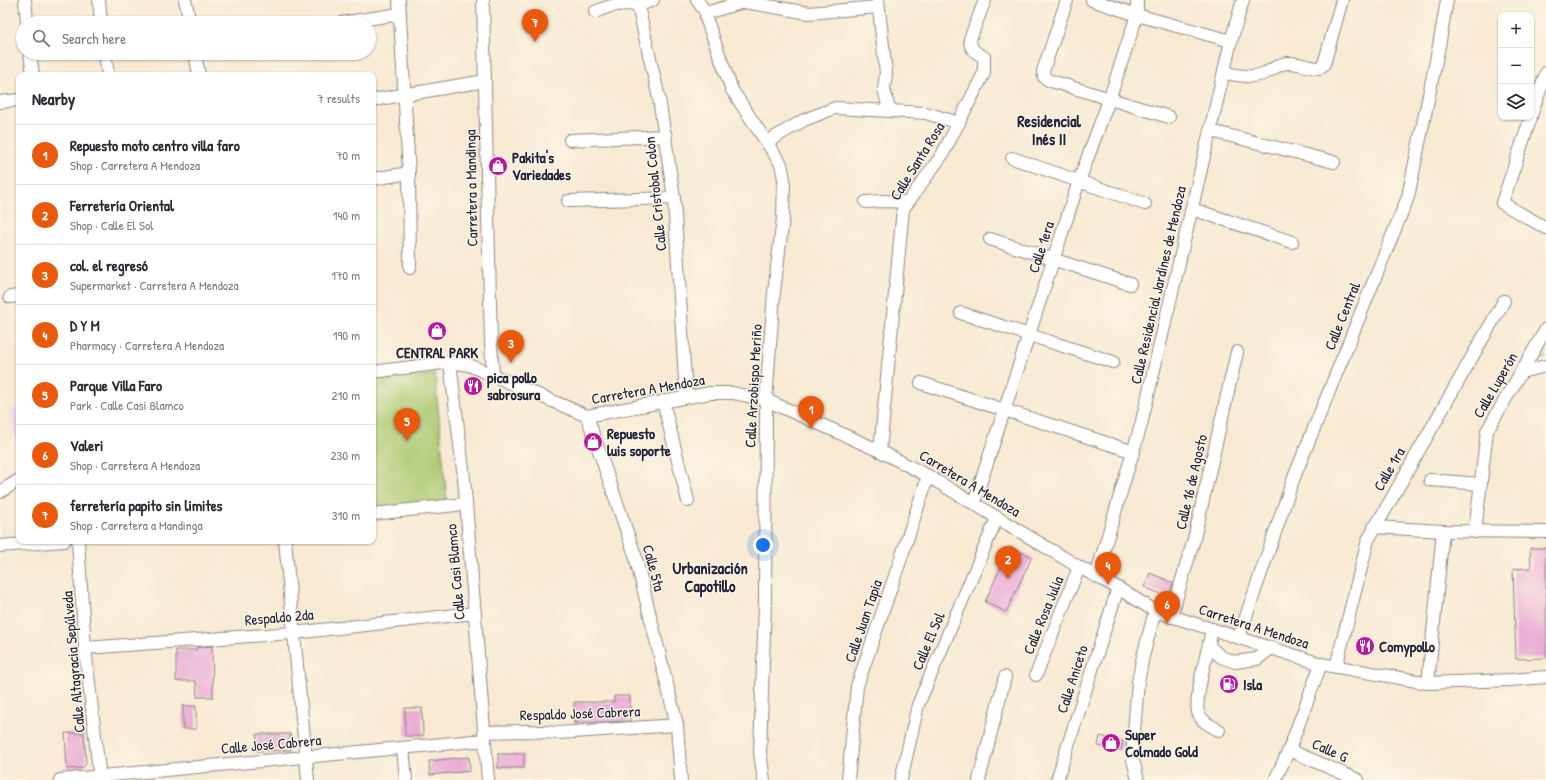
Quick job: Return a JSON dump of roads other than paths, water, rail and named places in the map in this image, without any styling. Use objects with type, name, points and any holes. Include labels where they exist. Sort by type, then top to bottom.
[{"type":"street","points":[[25,0],[26,16]]},
{"type":"street","points":[[99,0],[100,16]]},
{"type":"street","points":[[185,0],[188,16]]},
{"type":"street","points":[[399,0],[409,173],[410,268]]},
{"type":"street","name":"Carretera a Mandinga","points":[[483,0],[493,375]]},
{"type":"street","points":[[595,12],[616,5],[632,4],[638,6],[653,0]]},
{"type":"street","points":[[697,0],[707,14],[709,12],[743,1],[809,13],[878,3],[886,73],[884,89],[889,110]]},
{"type":"street","name":"Calle Santa Rosa","points":[[880,451],[903,209],[942,155],[984,73],[984,57],[972,50],[970,39],[985,0]]},
{"type":"street","points":[[1067,0],[1043,71],[1044,77],[1048,80],[1109,100],[1168,117]]},
{"type":"street","points":[[1092,0],[1231,41]]},
{"type":"street","name":"Calle 1era","points":[[974,503],[1079,181],[1109,100],[1138,14],[1137,0]]},
{"type":"street","name":"Calle Residencial Jardines de Mendoza","points":[[1096,576],[1134,452],[1211,131],[1231,41],[1243,0]]},
{"type":"street","points":[[1224,73],[1239,76],[1255,76],[1263,74],[1280,64],[1286,63],[1319,68],[1324,64],[1342,0]]},
{"type":"street","name":"Calle Central","points":[[1239,637],[1293,480],[1408,197],[1439,46],[1446,0]]},
{"type":"street","name":"Calle Cristobal Colon","points":[[638,6],[659,98],[666,136],[674,198],[686,397]]},
{"type":"street","points":[[376,18],[400,14]]},
{"type":"street","name":"Calle Arzobispo Meriño","points":[[707,14],[706,18],[732,90],[781,164],[784,179],[783,218],[774,292],[766,400],[765,602],[760,753],[764,780]]},
{"type":"street","points":[[31,60],[33,72]]},
{"type":"street","points":[[106,60],[108,72]]},
{"type":"street","points":[[196,60],[198,72]]},
{"type":"street","points":[[1534,107],[1546,73]]},
{"type":"street","points":[[376,100],[485,81]]},
{"type":"street","points":[[0,102],[16,100]]},
{"type":"street","points":[[767,142],[804,120],[835,108],[926,113],[959,122]]},
{"type":"street","points":[[1530,120],[1502,203],[1546,228]]},
{"type":"street","points":[[1211,131],[1334,162]]},
{"type":"street","points":[[570,140],[666,136]]},
{"type":"street","points":[[1012,158],[1146,204]]},
{"type":"street","points":[[376,178],[409,173]]},
{"type":"street","points":[[568,201],[674,198]]},
{"type":"street","points":[[866,202],[908,202]]},
{"type":"street","points":[[1192,209],[1292,242]]},
{"type":"street","points":[[990,239],[1130,284]]},
{"type":"street","name":"Calle 1ra","points":[[1336,667],[1368,540],[1374,527],[1504,301]]},
{"type":"street","points":[[961,313],[1114,362]]},
{"type":"street","name":"Calle Luperón","points":[[1475,532],[1487,431],[1546,329]]},
{"type":"street","name":"Calle 16 de Agosto","points":[[1171,617],[1194,539],[1237,352]]},
{"type":"street","name":"Carretera A Mendoza","points":[[376,372],[450,362],[469,365],[587,416],[710,393],[733,393],[766,400],[880,451],[928,476],[1079,567],[1118,588],[1155,611],[1171,617],[1239,637],[1321,664],[1428,683],[1546,677]]},
{"type":"street","name":"Calle Casi Blamco","points":[[450,362],[464,478],[488,780]]},
{"type":"street","points":[[1521,372],[1546,366]]},
{"type":"street","points":[[921,383],[1134,452]]},
{"type":"street","points":[[663,401],[688,501]]},
{"type":"street","name":"Calle 5ta","points":[[587,416],[635,555],[677,725],[681,780]]},
{"type":"street","name":"Calle Juan Tapia","points":[[848,780],[857,686],[928,476]]},
{"type":"street","points":[[1430,480],[1480,484]]},
{"type":"street","points":[[0,492],[16,482]]},
{"type":"street","points":[[376,514],[465,504]]},
{"type":"street","name":"Calle El Sol","points":[[901,780],[918,705],[997,518]]},
{"type":"street","points":[[1374,527],[1475,532],[1546,532]]},
{"type":"street","points":[[1428,683],[1443,531]]},
{"type":"street","points":[[0,546],[26,544]]},
{"type":"street","name":"Calle Altagracia Sepúlveda","points":[[78,544],[85,648],[100,778]]},
{"type":"street","points":[[284,544],[307,757],[308,780]]},
{"type":"street","name":"Calle Rosa Julia","points":[[1036,675],[1079,567]]},
{"type":"street","name":"Calle Aniceto","points":[[1057,780],[1118,588]]},
{"type":"street","points":[[1138,780],[1133,760],[1133,744],[1138,682],[1155,611]]},
{"type":"street","name":"Respaldo 2da","points":[[85,648],[293,633],[475,613]]},
{"type":"street","points":[[1212,629],[1198,698],[1198,713],[1204,722],[1219,730]]},
{"type":"street","points":[[1209,646],[1220,657],[1235,662],[1257,659],[1271,648]]},
{"type":"street","points":[[1275,780],[1321,664]]},
{"type":"street","points":[[979,780],[1005,677]]},
{"type":"street","name":"Respaldo José Cabrera","points":[[485,736],[527,731],[558,733],[677,725]]},
{"type":"street","name":"Calle José Cabrera","points":[[60,780],[100,778],[404,748],[485,736]]},
{"type":"street","points":[[404,748],[406,780]]},
{"type":"street","name":"Calle G","points":[[1288,750],[1358,780]]},
{"type":"place","name":"ferretería papito sin limites","points":[[535,42]]},
{"type":"place","name":"Pakita's Variedades","points":[[498,166]]},
{"type":"place","name":"CENTRAL PARK","points":[[437,331]]},
{"type":"place","name":"col. el regresó","points":[[511,363]]},
{"type":"place","name":"pica pollo sabrosura","points":[[473,386]]},
{"type":"place","name":"Repuesto moto centro villa faro","points":[[811,429]]},
{"type":"place","name":"Parque Villa Faro","points":[[407,441]]},
{"type":"place","name":"Repuesto luis soporte","points":[[593,442]]},
{"type":"place","name":"Ferretería Oriental","points":[[1008,579]]},
{"type":"place","name":"D Y M","points":[[1108,585]]},
{"type":"place","name":"Valeri","points":[[1167,624]]},
{"type":"place","name":"Comypollo","points":[[1365,646]]},
{"type":"place","name":"Isla","points":[[1229,684]]},
{"type":"place","name":"Super Colmado Gold","points":[[1111,743]]},
{"type":"district","name":"Residencial Inés II","points":[[1049,130]]},
{"type":"district","name":"Urbanización Capotillo","points":[[710,577]]}]
